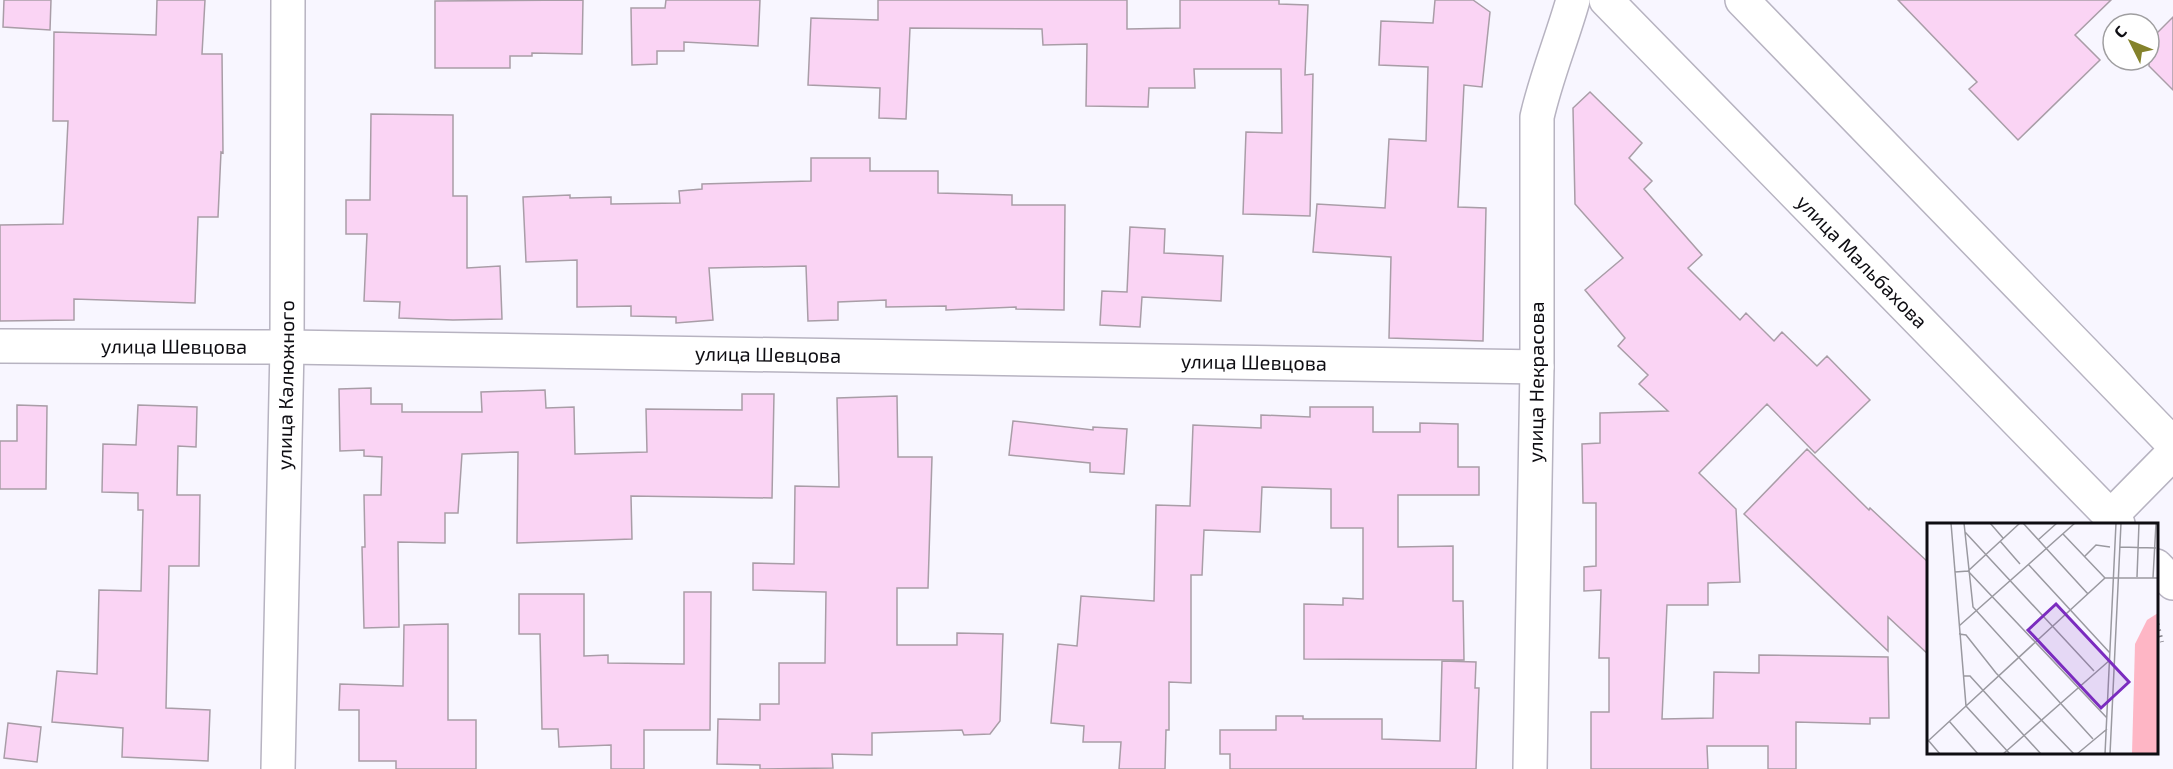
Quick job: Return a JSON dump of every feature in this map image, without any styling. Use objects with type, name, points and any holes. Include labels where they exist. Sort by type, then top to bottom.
[{"type":"street","name":"улица Калюжного","points":[[278,769],[286,347],[288,0]]},
{"type":"street","name":"улица Некрасова","points":[[1530,769],[1537,367],[1537,117],[1544,87],[1559,48],[1573,0]]},
{"type":"street","name":"улица Мальбахова","points":[[1606,0],[2114,521]]},
{"type":"street","points":[[1742,0],[2173,444]]},
{"type":"street","name":"улица Шевцова","points":[[0,346],[286,347],[1537,367]]},
{"type":"street","points":[[2114,521],[2173,453]]},
{"type":"street","points":[[2158,567],[2173,583]]},
{"type":"path","points":[[2158,623],[2162,642]]},
{"type":"building","points":[[4,0],[51,0],[50,30],[3,27]]},
{"type":"building","points":[[157,0],[205,0],[202,54],[222,54],[223,153],[221,152],[218,217],[198,217],[195,303],[74,299],[74,320],[0,321],[0,225],[63,224],[68,121],[53,121],[54,32],[156,35]]},
{"type":"building","points":[[583,0],[582,54],[532,53],[532,56],[510,56],[510,68],[435,68],[435,1]]},
{"type":"building","points":[[666,0],[760,0],[758,46],[684,42],[684,51],[657,51],[657,64],[632,65],[631,8],[665,8]]},
{"type":"building","points":[[878,0],[1127,0],[1127,29],[1180,28],[1180,0],[1279,0],[1279,4],[1308,5],[1305,75],[1313,74],[1310,216],[1243,214],[1246,132],[1282,133],[1281,69],[1194,69],[1195,88],[1149,88],[1148,107],[1086,106],[1087,44],[1043,45],[1042,29],[910,28],[906,119],[879,118],[880,88],[808,85],[811,18],[878,20]]},
{"type":"building","points":[[1435,0],[1473,0],[1490,12],[1482,87],[1464,85],[1458,207],[1486,208],[1483,341],[1389,338],[1391,257],[1313,252],[1317,204],[1385,208],[1389,139],[1426,141],[1428,67],[1379,65],[1381,21],[1433,23]]},
{"type":"building","points":[[1898,0],[2111,0],[2075,35],[2100,60],[2018,140],[1969,89],[1977,82]]},
{"type":"building","points":[[2173,17],[2173,90],[2155,72],[2161,72],[2161,29]]},
{"type":"building","points":[[1590,92],[1642,143],[1629,158],[1652,181],[1644,189],[1702,255],[1688,268],[1740,320],[1746,313],[1774,341],[1782,332],[1817,366],[1827,356],[1870,400],[1815,453],[1767,404],[1699,473],[1736,509],[1740,582],[1708,583],[1708,605],[1667,605],[1662,719],[1713,718],[1714,672],[1759,673],[1759,655],[1888,657],[1889,718],[1870,718],[1870,724],[1796,722],[1796,769],[1768,769],[1768,746],[1707,746],[1708,769],[1591,769],[1591,712],[1609,712],[1609,658],[1599,658],[1601,590],[1584,591],[1584,567],[1596,566],[1596,503],[1583,503],[1582,444],[1600,443],[1600,413],[1668,411],[1639,384],[1648,375],[1618,346],[1625,338],[1585,290],[1623,258],[1575,204],[1573,108]]},
{"type":"building","points":[[371,114],[453,115],[453,196],[467,196],[467,268],[500,266],[502,319],[399,318],[400,302],[364,301],[367,234],[346,234],[346,200],[370,200]]},
{"type":"building","points":[[811,158],[870,158],[870,171],[938,171],[938,193],[1012,195],[1012,205],[1065,205],[1064,310],[1016,309],[1016,307],[946,310],[946,306],[886,307],[886,300],[838,302],[838,320],[808,321],[806,266],[709,268],[713,320],[676,323],[676,317],[631,316],[631,306],[577,307],[577,260],[526,262],[523,197],[570,195],[570,198],[611,197],[611,204],[680,203],[679,191],[702,189],[702,184],[811,181]]},
{"type":"building","points":[[1130,227],[1165,229],[1164,253],[1223,256],[1221,301],[1142,297],[1140,327],[1100,325],[1102,291],[1127,292]]},
{"type":"building","points":[[371,388],[371,404],[402,404],[402,412],[482,412],[481,392],[545,390],[546,408],[574,407],[575,454],[647,452],[646,409],[742,410],[742,394],[774,394],[772,498],[631,496],[632,539],[517,543],[518,452],[462,454],[458,513],[445,513],[445,543],[398,542],[399,627],[364,628],[362,547],[365,547],[364,495],[381,495],[382,457],[364,456],[364,450],[340,451],[339,389]]},
{"type":"building","points":[[897,396],[898,457],[932,457],[928,588],[897,588],[897,645],[957,645],[957,633],[1003,634],[1000,721],[990,734],[964,735],[962,730],[872,733],[872,755],[832,754],[833,768],[760,769],[760,765],[717,764],[718,719],[760,720],[760,704],[779,704],[779,663],[825,663],[826,592],[753,590],[753,563],[794,564],[795,486],[839,487],[837,398]]},
{"type":"building","points":[[17,405],[47,406],[46,489],[0,489],[0,441],[17,441]]},
{"type":"building","points":[[138,405],[197,407],[196,447],[178,446],[177,495],[200,495],[199,566],[169,566],[166,708],[210,710],[208,761],[122,757],[123,728],[52,722],[57,671],[97,674],[99,590],[141,591],[143,510],[138,510],[138,493],[102,492],[103,444],[136,445]]},
{"type":"building","points":[[1310,407],[1373,407],[1373,432],[1420,432],[1420,423],[1458,424],[1458,467],[1479,467],[1479,495],[1398,495],[1398,547],[1453,546],[1453,601],[1463,601],[1464,660],[1304,659],[1304,604],[1343,605],[1343,598],[1363,599],[1363,528],[1331,528],[1331,489],[1262,487],[1260,532],[1204,530],[1202,575],[1191,575],[1191,683],[1169,682],[1169,730],[1166,730],[1165,769],[1119,769],[1121,742],[1083,742],[1084,726],[1051,723],[1058,644],[1077,646],[1081,596],[1154,601],[1156,505],[1190,506],[1193,425],[1261,428],[1261,415],[1310,417]]},
{"type":"building","points":[[1013,421],[1093,430],[1093,427],[1127,429],[1124,474],[1090,472],[1090,463],[1009,455]]},
{"type":"building","points":[[1807,449],[1869,510],[1870,508],[1927,561],[1927,653],[1888,617],[1888,651],[1744,514]]},
{"type":"building","points":[[684,592],[711,592],[710,730],[644,730],[644,769],[611,769],[611,745],[559,747],[558,729],[542,729],[540,634],[519,634],[519,594],[584,594],[584,656],[608,655],[608,663],[684,664]]},
{"type":"building","points":[[448,624],[448,720],[476,720],[476,769],[396,769],[396,761],[359,761],[359,710],[339,710],[340,684],[403,686],[404,625]]},
{"type":"building","points":[[1442,661],[1476,662],[1475,688],[1479,688],[1476,769],[1230,769],[1230,754],[1220,754],[1220,730],[1276,730],[1276,716],[1303,716],[1303,719],[1382,719],[1382,739],[1440,741]]},
{"type":"building","points":[[8,723],[41,727],[37,762],[4,758]]}]
